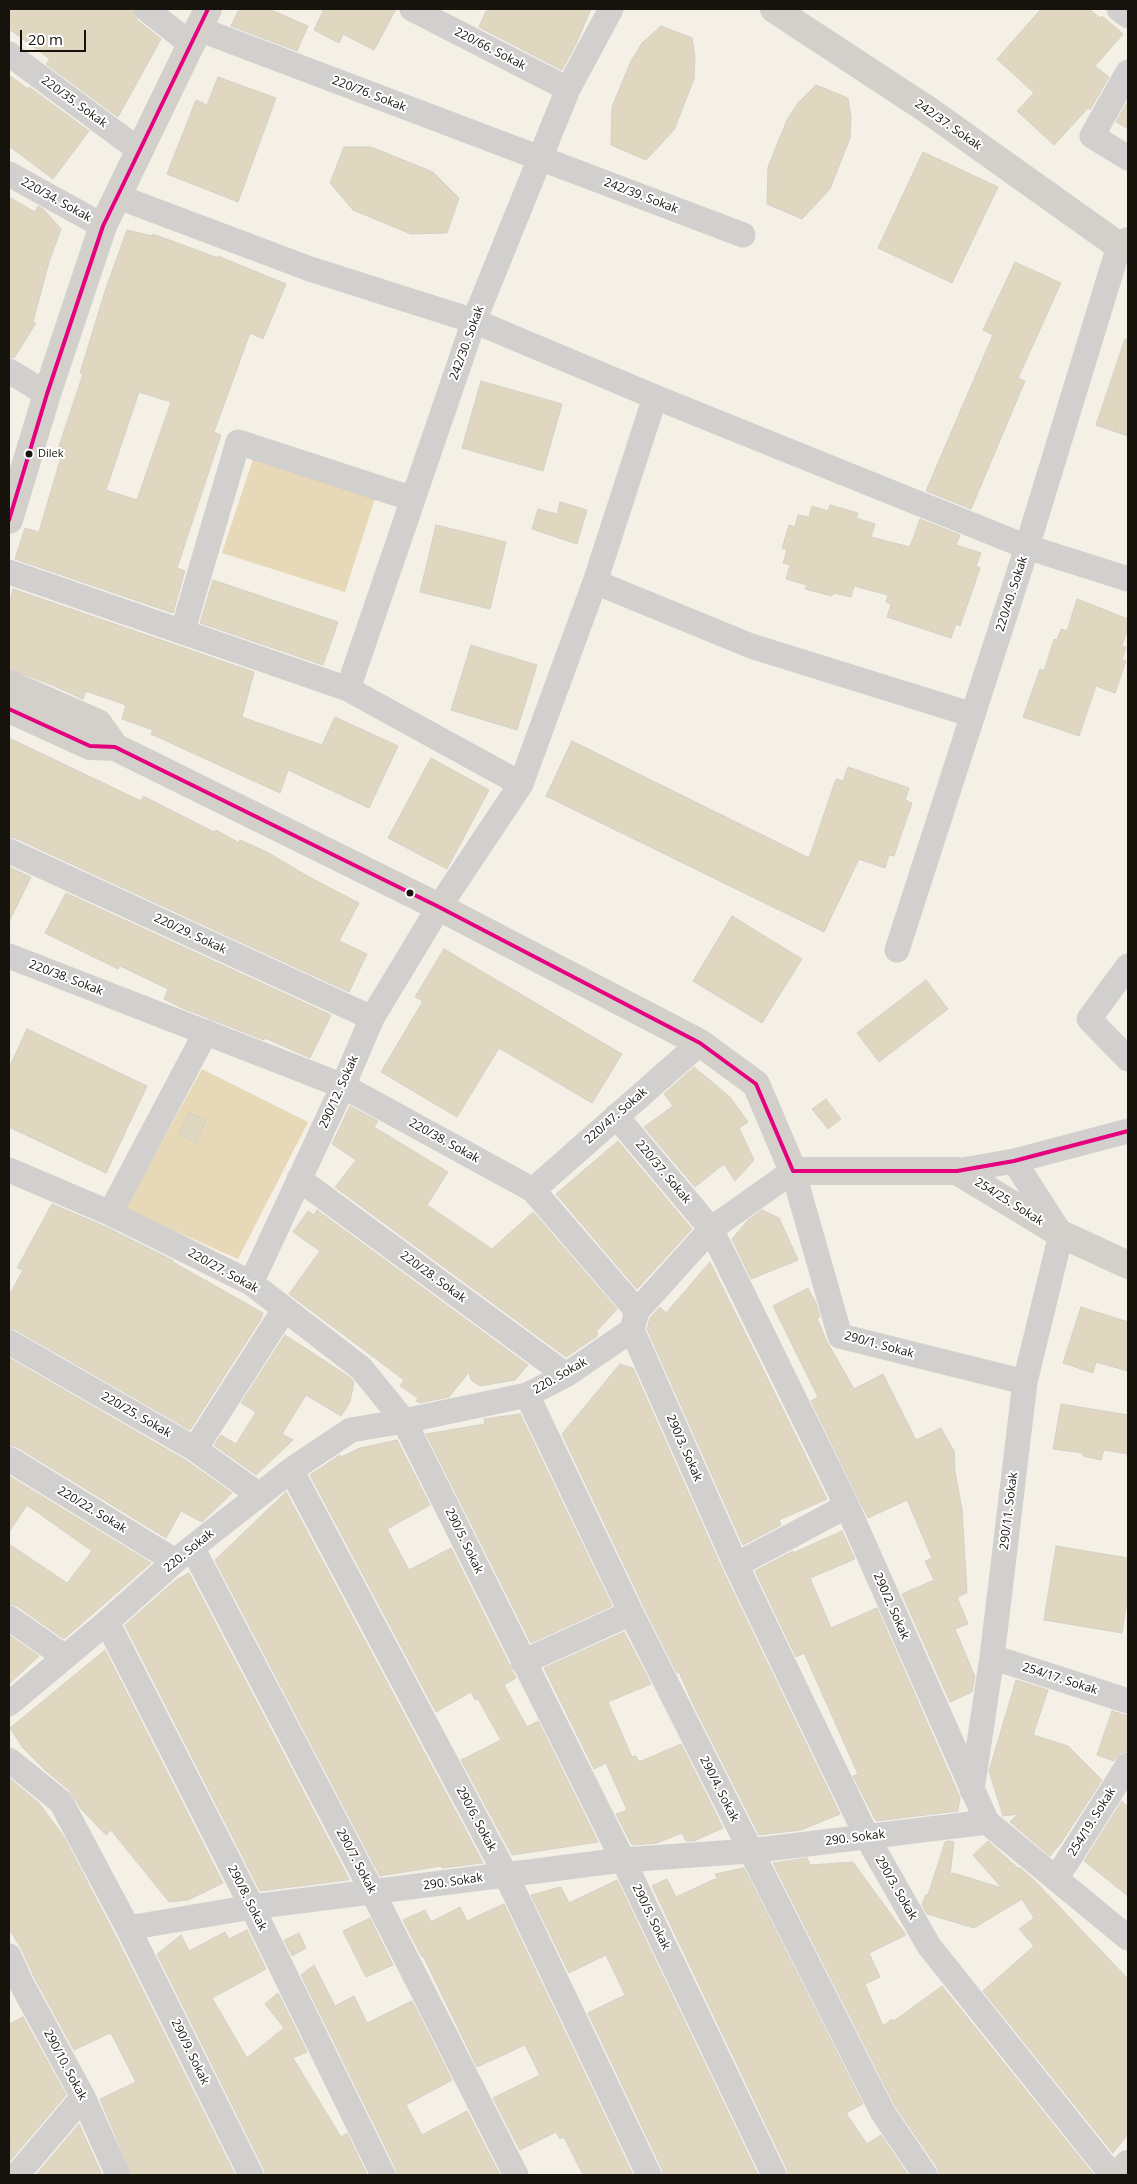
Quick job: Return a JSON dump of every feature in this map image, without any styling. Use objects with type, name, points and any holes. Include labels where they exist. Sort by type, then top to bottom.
[{"type":"street","name":"220/76. Sokak","points":[[146,9],[539,158]]},
{"type":"street","name":"220/66. Sokak","points":[[412,9],[568,89]]},
{"type":"street","name":"242/30. Sokak","points":[[348,689],[474,321],[568,89],[611,9]]},
{"type":"street","name":"242/37. Sokak","points":[[774,9],[928,110],[1124,244]]},
{"type":"street","points":[[1118,9],[1128,16]]},
{"type":"street","points":[[9,520],[14,479],[47,394],[103,226],[116,196],[200,28]]},
{"type":"street","name":"220/35. Sokak","points":[[9,54],[139,150]]},
{"type":"street","points":[[1128,72],[1092,136],[1128,158]]},
{"type":"street","name":"242/39. Sokak","points":[[539,158],[743,235]]},
{"type":"street","name":"220/34. Sokak","points":[[9,174],[103,226]]},
{"type":"street","points":[[116,196],[310,269],[474,321],[655,397],[1027,546],[1128,578]]},
{"type":"street","name":"220/40. Sokak","points":[[898,950],[1124,244]]},
{"type":"street","points":[[9,371],[47,394]]},
{"type":"street","name":"290/12. Sokak","points":[[252,1283],[343,1086],[372,1018],[440,907],[521,784],[594,582],[655,397]]},
{"type":"street","points":[[183,630],[238,442],[413,499]]},
{"type":"street","points":[[9,572],[183,630],[348,689],[521,784]]},
{"type":"street","points":[[594,582],[751,646],[973,715]]},
{"type":"street","points":[[9,684],[98,723],[115,747]]},
{"type":"street","points":[[9,709],[90,746],[115,747],[440,907],[700,1043],[756,1084],[793,1171],[957,1170],[1014,1161],[1128,1131]]},
{"type":"street","name":"220/29. Sokak","points":[[9,851],[372,1018]]},
{"type":"street","name":"220/38. Sokak","points":[[9,956],[343,1086],[533,1190],[635,1320]]},
{"type":"street","points":[[1128,966],[1089,1019],[1128,1059]]},
{"type":"street","points":[[110,1213],[206,1032]]},
{"type":"street","name":"220/47. Sokak","points":[[533,1190],[700,1043]]},
{"type":"street","name":"220/37. Sokak","points":[[616,1116],[711,1229]]},
{"type":"street","name":"254/25. Sokak","points":[[1014,1161],[1061,1234]]},
{"type":"street","name":"220/27. Sokak","points":[[9,1170],[110,1213],[252,1283],[284,1310],[361,1368],[404,1421]]},
{"type":"street","name":"254/25. Sokak","points":[[957,1170],[1061,1234],[1128,1265]]},
{"type":"street","name":"220. Sokak","points":[[9,1704],[184,1555],[291,1470],[351,1430],[404,1421],[527,1395],[566,1375],[635,1320],[711,1229],[793,1171]]},
{"type":"street","name":"290/1. Sokak","points":[[793,1171],[840,1336],[1025,1382]]},
{"type":"street","name":"220/28. Sokak","points":[[299,1180],[566,1375]]},
{"type":"street","name":"290/2. Sokak","points":[[711,1229],[848,1506],[987,1822],[1128,1938]]},
{"type":"street","name":"290/11. Sokak","points":[[972,1790],[992,1657],[1025,1382],[1061,1234]]},
{"type":"street","points":[[195,1449],[284,1310]]},
{"type":"street","name":"290/3. Sokak","points":[[635,1320],[736,1566],[867,1837],[929,1946],[1112,2175]]},
{"type":"street","name":"220/25. Sokak","points":[[9,1342],[195,1449],[260,1495]]},
{"type":"street","name":"290/4. Sokak","points":[[527,1395],[631,1613],[882,2113],[925,2175]]},
{"type":"street","name":"290/5. Sokak","points":[[404,1421],[623,1860],[774,2175]]},
{"type":"street","name":"220/22. Sokak","points":[[9,1459],[184,1555]]},
{"type":"street","name":"290/6. Sokak","points":[[291,1470],[506,1875],[649,2175]]},
{"type":"street","points":[[736,1566],[848,1506]]},
{"type":"street","name":"290/7. Sokak","points":[[184,1555],[372,1893],[516,2175]]},
{"type":"street","points":[[523,1662],[631,1613]]},
{"type":"street","points":[[9,1618],[65,1656]]},
{"type":"street","name":"290/8. Sokak","points":[[107,1622],[252,1907],[383,2175]]},
{"type":"street","name":"254/17. Sokak","points":[[992,1657],[1128,1700]]},
{"type":"street","points":[[9,1760],[61,1802],[128,1928]]},
{"type":"street","name":"254/19. Sokak","points":[[1056,1879],[1128,1765]]},
{"type":"street","name":"290. Sokak","points":[[128,1928],[252,1907],[623,1860],[750,1851],[987,1822]]},
{"type":"street","name":"290/9. Sokak","points":[[128,1928],[251,2175]]},
{"type":"street","name":"290/10. Sokak","points":[[9,1956],[15,1991],[83,2097],[118,2175]]},
{"type":"street","points":[[18,2175],[83,2097]]},
{"type":"street","points":[[1118,2175],[1128,2164]]},
{"type":"shaded area","points":[[254,456],[376,495],[345,592],[222,553]]},
{"type":"shaded area","points":[[202,1069],[308,1122],[238,1259],[125,1209]]},
{"type":"building","points":[[9,9],[132,9],[137,20],[161,39],[118,117],[46,64],[50,59],[9,29]]},
{"type":"building","points":[[239,9],[269,9],[308,26],[297,51],[231,26]]},
{"type":"building","points":[[324,9],[396,9],[374,50],[343,34],[339,43],[314,30]]},
{"type":"building","points":[[487,9],[591,9],[562,70],[479,27]]},
{"type":"building","points":[[1041,9],[1089,9],[1100,18],[1102,16],[1123,34],[1095,66],[1109,77],[1090,110],[1088,108],[1054,145],[1017,111],[1034,93],[997,59]]},
{"type":"building","points":[[661,26],[692,38],[695,57],[694,79],[674,130],[646,160],[611,145],[612,107],[631,61],[642,43]]},
{"type":"building","points":[[9,75],[28,89],[29,87],[89,131],[53,179],[9,146]]},
{"type":"building","points":[[218,77],[276,98],[238,202],[167,174],[196,100],[207,105]]},
{"type":"building","points":[[816,85],[848,98],[851,117],[850,138],[830,189],[802,219],[767,204],[768,167],[787,120],[798,103]]},
{"type":"building","points":[[1128,101],[1128,129],[1116,122]]},
{"type":"building","points":[[344,147],[371,147],[433,172],[459,198],[447,233],[411,234],[353,210],[330,183]]},
{"type":"building","points":[[923,152],[998,187],[952,283],[878,248]]},
{"type":"building","points":[[9,197],[35,212],[38,206],[43,209],[61,229],[49,262],[33,322],[36,323],[14,358],[9,357]]},
{"type":"building","points":[[127,230],[152,236],[153,234],[218,258],[218,256],[286,284],[263,339],[250,333],[214,432],[221,435],[177,568],[185,571],[173,613],[15,559],[25,528],[39,532],[61,457],[56,455],[83,374],[80,373],[106,288]],"holes":[[[139,392],[171,402],[137,500],[106,490]]]},
{"type":"building","points":[[1015,262],[1061,283],[1018,378],[1025,381],[971,509],[926,491],[993,335],[983,330]]},
{"type":"building","points":[[1125,339],[1128,340],[1128,436],[1096,425]]},
{"type":"building","points":[[481,381],[562,404],[543,471],[462,448]]},
{"type":"building","points":[[560,502],[587,510],[577,544],[532,529],[538,509],[557,514]]},
{"type":"building","points":[[830,505],[858,513],[856,518],[875,524],[871,537],[910,547],[920,519],[960,535],[956,545],[981,553],[976,566],[980,568],[960,626],[956,624],[951,638],[887,617],[891,604],[886,602],[888,595],[854,586],[851,597],[833,593],[832,596],[805,589],[807,585],[786,579],[790,565],[783,563],[787,550],[782,548],[789,525],[795,527],[798,515],[809,517],[812,506],[828,511]]},
{"type":"building","points":[[436,525],[506,542],[490,609],[420,592]]},
{"type":"building","points":[[213,580],[338,622],[323,665],[200,623]]},
{"type":"building","points":[[13,589],[254,672],[242,717],[322,745],[335,717],[398,746],[369,808],[288,770],[280,793],[151,734],[153,730],[122,719],[126,705],[86,691],[83,699],[9,669],[9,606]]},
{"type":"building","points":[[1077,599],[1128,619],[1128,627],[1122,646],[1126,647],[1122,660],[1126,661],[1115,693],[1096,686],[1079,736],[1023,717],[1040,669],[1044,671],[1054,639],[1057,640],[1061,629],[1067,631]]},
{"type":"building","points":[[471,645],[537,665],[517,730],[451,710]]},
{"type":"building","points":[[9,738],[141,801],[143,796],[214,832],[216,830],[239,843],[240,840],[267,852],[309,877],[359,903],[339,941],[367,954],[349,992],[15,838],[9,837]]},
{"type":"building","points":[[572,741],[809,858],[836,779],[843,781],[848,767],[909,788],[905,800],[912,803],[894,856],[889,855],[885,868],[859,859],[824,932],[546,796]]},
{"type":"building","points":[[431,758],[489,790],[447,869],[388,838]]},
{"type":"building","points":[[9,867],[31,877],[9,922]]},
{"type":"building","points":[[66,893],[331,1015],[310,1058],[265,1038],[264,1040],[182,1008],[164,999],[168,989],[120,966],[118,969],[45,933]]},
{"type":"building","points":[[732,916],[802,959],[762,1023],[693,981]]},
{"type":"building","points":[[444,949],[622,1054],[592,1103],[499,1048],[457,1117],[381,1072],[423,1001],[415,997]]},
{"type":"building","points":[[926,980],[948,1009],[879,1062],[857,1033]]},
{"type":"building","points":[[27,1029],[147,1086],[106,1173],[9,1127],[9,1068]]},
{"type":"building","points":[[694,1067],[730,1097],[748,1122],[739,1128],[754,1160],[735,1181],[724,1164],[695,1187],[644,1127],[673,1106],[664,1094]]},
{"type":"building","points":[[826,1099],[841,1119],[828,1129],[812,1109]]},
{"type":"building","points":[[350,1106],[378,1121],[374,1127],[448,1172],[427,1205],[492,1249],[533,1212],[617,1309],[596,1332],[598,1334],[596,1337],[566,1357],[335,1187],[356,1160],[332,1144]]},
{"type":"building","points":[[189,1113],[206,1120],[196,1142],[179,1135]]},
{"type":"building","points":[[618,1141],[692,1229],[637,1289],[556,1194]]},
{"type":"building","points":[[52,1204],[104,1226],[174,1261],[263,1313],[190,1430],[16,1330],[9,1328],[9,1296],[23,1270],[17,1268]]},
{"type":"building","points":[[317,1210],[528,1365],[515,1380],[480,1386],[471,1380],[469,1372],[449,1397],[419,1403],[416,1401],[418,1398],[400,1386],[404,1380],[289,1294],[320,1251],[293,1232],[308,1211],[314,1215]]},
{"type":"building","points":[[762,1210],[779,1218],[798,1260],[751,1279],[732,1239],[748,1220]]},
{"type":"building","points":[[710,1262],[827,1499],[779,1520],[781,1525],[743,1545],[647,1329],[650,1318],[660,1307],[666,1313]]},
{"type":"building","points":[[808,1288],[816,1303],[820,1317],[817,1318],[826,1340],[854,1389],[883,1374],[916,1440],[941,1428],[954,1451],[955,1472],[962,1509],[967,1593],[957,1597],[968,1624],[955,1629],[975,1677],[972,1692],[950,1702],[902,1594],[934,1580],[925,1561],[932,1558],[907,1500],[868,1518],[811,1401],[818,1397],[773,1306]]},
{"type":"building","points":[[1081,1307],[1128,1322],[1128,1371],[1096,1362],[1093,1373],[1063,1363]]},
{"type":"building","points":[[285,1335],[351,1378],[354,1382],[350,1402],[341,1416],[306,1395],[282,1434],[293,1440],[256,1475],[214,1445],[221,1435],[236,1444],[256,1412],[241,1403]]},
{"type":"building","points":[[9,1358],[187,1461],[232,1493],[202,1522],[181,1511],[166,1538],[17,1447],[9,1445]]},
{"type":"building","points":[[620,1364],[633,1368],[723,1571],[840,1814],[801,1830],[759,1835],[693,1704],[679,1672],[677,1673],[644,1607],[562,1434]]},
{"type":"building","points":[[1061,1404],[1128,1415],[1128,1454],[1104,1450],[1101,1460],[1083,1456],[1083,1453],[1053,1449]]},
{"type":"building","points":[[520,1414],[612,1606],[531,1643],[426,1434],[485,1424],[484,1419]]},
{"type":"building","points":[[397,1440],[430,1505],[387,1529],[409,1570],[451,1548],[516,1678],[504,1685],[527,1727],[538,1721],[598,1842],[512,1855],[461,1760],[501,1740],[478,1699],[475,1700],[471,1692],[436,1712],[310,1475],[340,1455],[341,1457],[360,1448]]},
{"type":"building","points":[[9,1476],[151,1563],[64,1639],[17,1606],[9,1604],[9,1544],[67,1583],[92,1551],[27,1505],[9,1532]]},
{"type":"building","points":[[286,1492],[483,1863],[442,1868],[441,1866],[380,1876],[215,1560]]},
{"type":"building","points":[[842,1531],[855,1559],[810,1578],[831,1628],[877,1608],[960,1797],[958,1811],[876,1821],[853,1776],[858,1774],[804,1653],[796,1657],[755,1571],[793,1551],[793,1553]]},
{"type":"building","points":[[1056,1546],[1128,1558],[1128,1594],[1122,1633],[1044,1620]]},
{"type":"building","points":[[189,1573],[349,1879],[260,1891],[125,1625],[176,1580]]},
{"type":"building","points":[[624,1632],[651,1684],[608,1702],[632,1757],[636,1756],[639,1762],[681,1744],[723,1828],[694,1841],[686,1841],[682,1833],[657,1843],[632,1845],[616,1814],[627,1810],[606,1763],[594,1769],[544,1668]]},
{"type":"building","points":[[9,1635],[39,1656],[9,1684]]},
{"type":"building","points":[[105,1650],[223,1883],[188,1900],[169,1902],[111,1830],[106,1835],[81,1809],[70,1791],[23,1748],[10,1728]]},
{"type":"building","points":[[1016,1680],[1048,1690],[1033,1735],[1068,1746],[1102,1780],[1061,1843],[1050,1856],[1010,1822],[1018,1814],[1003,1816],[989,1771]]},
{"type":"building","points":[[1112,1711],[1128,1716],[1128,1751],[1121,1753],[1114,1761],[1097,1755]]},
{"type":"building","points":[[9,1778],[39,1803],[64,1837],[235,2175],[132,2175],[100,2099],[136,2082],[110,2033],[74,2050],[34,1977],[22,1950],[9,1929]]},
{"type":"building","points":[[1122,1801],[1128,1807],[1128,1896],[1084,1861]]},
{"type":"building","points":[[988,1841],[1034,1880],[1128,1979],[1128,2134],[1113,2153],[983,1991],[1034,1946],[1019,1929],[1034,1918],[1022,1899],[974,1928],[927,1914],[922,1905],[926,1894],[928,1895],[945,1842],[954,1842],[950,1875],[953,1873],[1002,1888],[973,1855]]},
{"type":"building","points":[[807,1858],[810,1865],[853,1862],[906,1935],[869,1953],[880,1977],[865,1984],[883,2026],[892,2019],[894,2021],[942,1986],[1094,2175],[939,2175],[937,2167],[895,2106],[773,1863]]},
{"type":"building","points":[[744,1868],[863,2104],[846,2113],[867,2144],[881,2135],[908,2175],[788,2175],[787,2169],[652,1886],[667,1879],[676,1897],[717,1878],[715,1874]]},
{"type":"building","points":[[617,1880],[758,2175],[663,2175],[662,2169],[588,2013],[625,1995],[606,1955],[569,1973],[531,1895],[561,1887],[569,1903]]},
{"type":"building","points":[[504,1904],[633,2175],[583,2175],[564,2137],[560,2139],[556,2132],[520,2150],[493,2098],[540,2075],[525,2045],[477,2067],[423,1956],[403,1920],[425,1910],[431,1922],[460,1907],[467,1921]]},
{"type":"building","points":[[370,1918],[393,1965],[366,1977],[343,1931]]},
{"type":"building","points":[[247,1930],[266,1969],[212,1998],[247,2058],[284,2028],[265,2004],[278,1993],[307,2052],[293,2058],[341,2137],[347,2133],[367,2175],[265,2175],[264,2169],[157,1954],[181,1935],[189,1951],[225,1932],[229,1939]]},
{"type":"building","points":[[299,1933],[306,1948],[292,1956],[284,1940]]},
{"type":"building","points":[[314,1965],[335,2006],[354,1996],[367,2023],[412,2001],[452,2080],[406,2105],[422,2135],[467,2111],[500,2175],[397,2175],[396,2169],[301,1975]]},
{"type":"building","points":[[23,2017],[66,2095],[10,2161],[9,2024]]},
{"type":"building","points":[[79,2124],[102,2175],[36,2175]]},
{"type":"transit line","points":[[9,520],[47,394],[103,226],[208,9]]},
{"type":"transit line","points":[[9,709],[90,746],[115,747],[439,907],[700,1043],[756,1084],[793,1171],[957,1171],[1014,1161],[1128,1131]]},
{"type":"place","name":"Dilek","points":[[29,454]]}]
